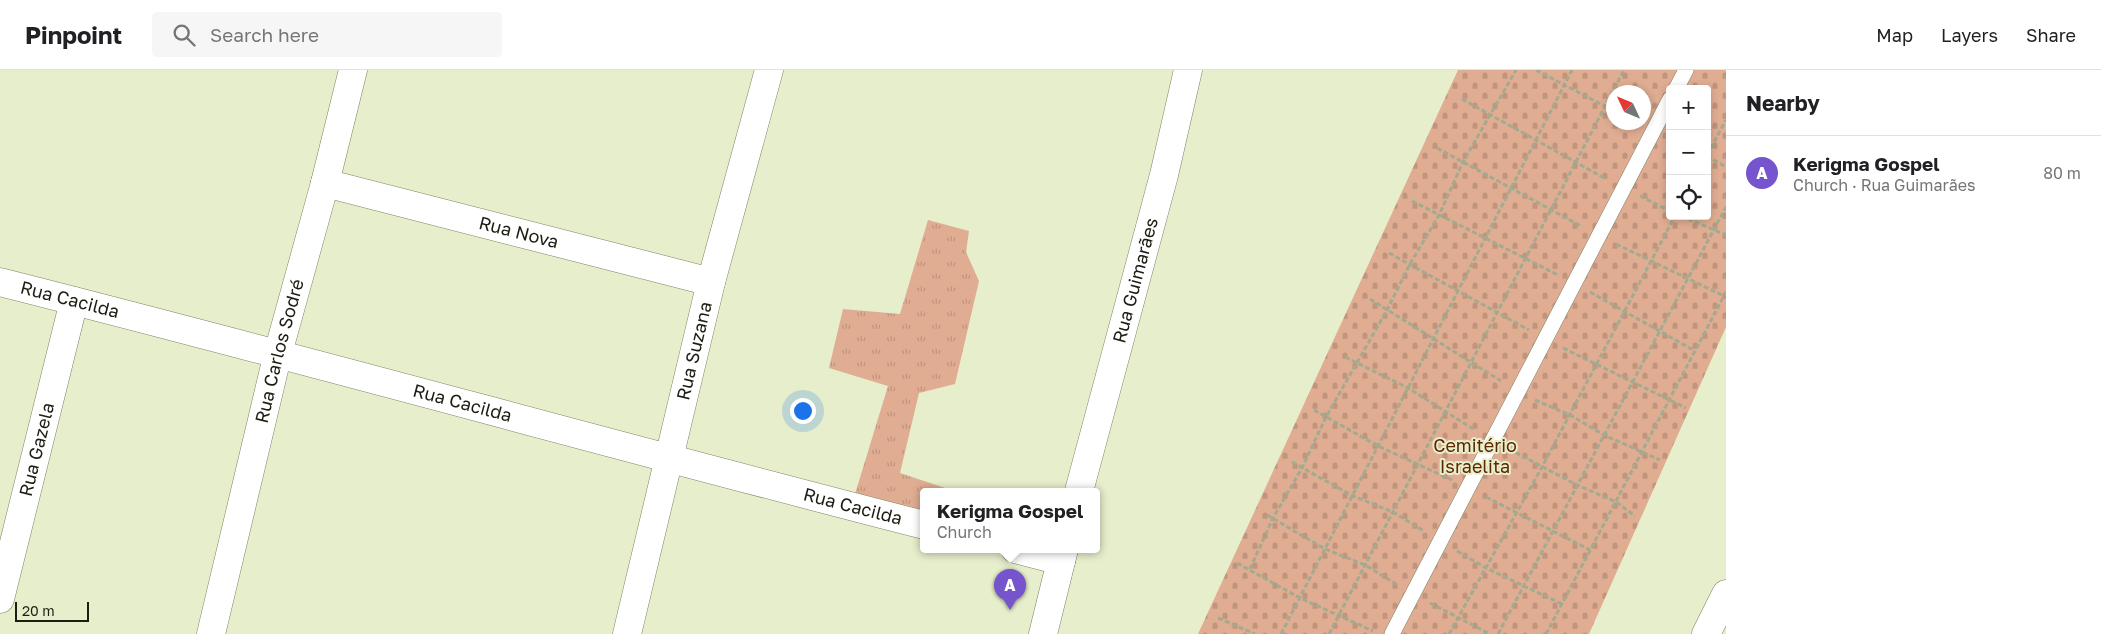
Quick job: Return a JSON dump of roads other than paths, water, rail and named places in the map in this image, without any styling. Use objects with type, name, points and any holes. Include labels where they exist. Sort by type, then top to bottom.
[{"type":"street","name":"Rua Carlos Sodré","points":[[210,634],[278,353],[325,183],[353,70]]},
{"type":"street","name":"Rua Suzana","points":[[627,634],[712,282],[769,70]]},
{"type":"street","name":"Rua Guimarães","points":[[1080,488],[1164,175],[1188,70]]},
{"type":"street","name":"Rua Nova","points":[[325,183],[712,282]]},
{"type":"street","name":"Rua Cacilda","points":[[0,282],[278,353],[668,459],[920,524]]},
{"type":"street","name":"Rua Gazela","points":[[0,599],[74,301]]},
{"type":"street","points":[[1043,634],[1062,555],[1046,553]]},
{"type":"lane","points":[[1678,85],[1686,70]]},
{"type":"lane","points":[[1392,634],[1622,187],[1666,106]]},
{"type":"place","name":"Kerigma Gospel","points":[[1010,610]]},
{"type":"park label","name":"Cemitério Israelita","points":[[1475,456]]}]
